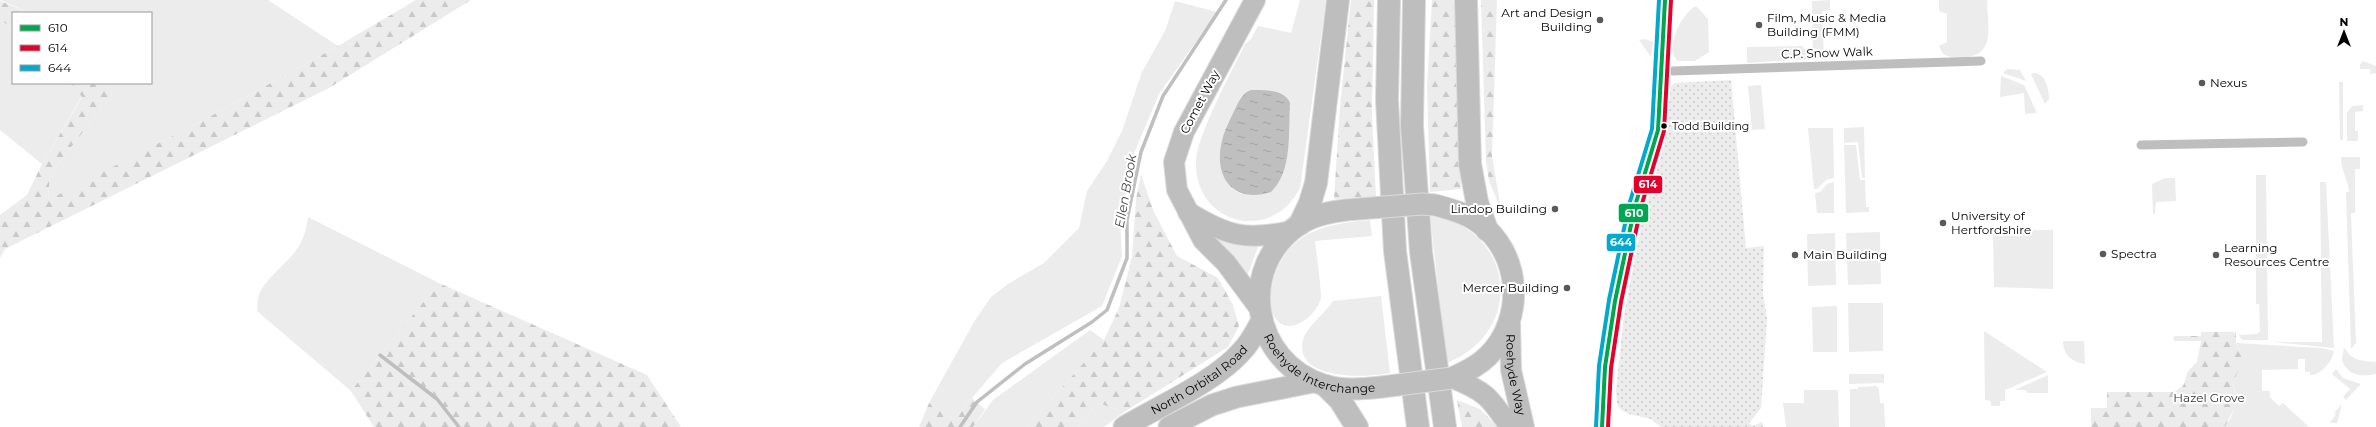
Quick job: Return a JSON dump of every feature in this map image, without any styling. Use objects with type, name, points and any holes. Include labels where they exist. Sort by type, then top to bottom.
[{"type":"highway","points":[[1295,228],[1310,203],[1316,183],[1338,0]]},
{"type":"highway","points":[[1389,0],[1387,100],[1395,251],[1418,427]]},
{"type":"highway","points":[[1414,0],[1412,126],[1421,252],[1445,427]]},
{"type":"highway","points":[[1466,0],[1470,164],[1477,202],[1487,230]]},
{"type":"highway","name":"Roehyde Interchange","points":[[1422,204],[1435,205],[1470,216],[1487,230],[1503,252],[1511,272],[1513,305],[1510,321],[1501,339],[1488,356],[1478,365],[1452,378],[1382,387],[1350,389],[1320,384],[1296,371],[1280,357],[1266,333],[1261,315],[1260,292],[1263,274],[1269,258],[1295,228],[1318,215],[1346,210],[1422,204]]},
{"type":"highway","name":"North Orbital Road","points":[[1124,427],[1207,379],[1232,361],[1253,337],[1261,315]]},
{"type":"highway","points":[[1320,384],[1340,400],[1357,427]]},
{"type":"highway","name":"North Orbital Road","points":[[1169,427],[1212,405],[1237,396],[1320,384]]},
{"type":"main road","name":"Comet Way","points":[[1255,0],[1178,146],[1174,162],[1174,176],[1177,190],[1186,211],[1203,240],[1226,264],[1261,315]]},
{"type":"main road","points":[[1186,211],[1216,229],[1241,236],[1266,236],[1295,228]]},
{"type":"main road","name":"Roehyde Way","points":[[1510,321],[1511,370],[1524,427]]},
{"type":"main road","name":"Roehyde Way","points":[[1452,378],[1476,387],[1484,392],[1491,398],[1510,427]]},
{"type":"street","points":[[1602,427],[1605,367],[1615,301],[1635,206],[1658,130],[1665,0]]},
{"type":"street","name":"C.P. Snow Walk","points":[[1673,71],[1981,61]]},
{"type":"street","points":[[2141,145],[2303,142]]},
{"type":"green space","points":[[0,0],[268,0],[338,46],[202,121],[48,201],[50,174],[112,95],[108,84],[152,84],[152,12],[28,12]]},
{"type":"green space","points":[[416,0],[471,0],[329,88],[5,249],[0,258],[0,215],[27,195],[42,164],[82,97],[72,84],[108,84],[112,95],[50,174],[48,200],[202,121],[338,46]]},
{"type":"green space","points":[[1300,0],[1326,0],[1300,188],[1287,206],[1271,217],[1253,221],[1236,219],[1220,212],[1207,199],[1198,182],[1196,161],[1202,136],[1224,86],[1245,44],[1251,39],[1258,26],[1291,33]],"holes":[[[1258,90],[1283,94],[1241,194],[1229,184],[1222,157],[1223,138],[1229,122],[1242,95]]]},
{"type":"green space","points":[[1351,0],[1374,0],[1372,116],[1376,197],[1334,199],[1340,106]]},
{"type":"green space","points":[[1432,0],[1458,0],[1461,189],[1430,192],[1427,86]]},
{"type":"green space","points":[[1481,0],[1497,0],[1492,156],[1501,209],[1489,181],[1486,161]]},
{"type":"green space","points":[[1830,0],[1830,10],[1822,11],[1824,59],[1813,59],[1812,1]]},
{"type":"green space","points":[[1939,0],[1987,0],[1988,37],[1986,45],[1982,51],[1974,55],[1964,57],[1950,57],[1943,54],[1939,46],[1947,42],[1947,14],[1939,11]]},
{"type":"green space","points":[[0,1],[28,12],[12,12],[12,27],[0,21]]},
{"type":"green space","points":[[1175,1],[1217,12],[1159,94],[1135,151],[1120,219],[1122,256],[1102,306],[1002,363],[954,419],[929,403],[974,322],[991,297],[1008,284],[1044,263],[1079,228],[1087,191],[1107,161],[1122,131],[1142,72],[1165,31]]},
{"type":"green space","points":[[1696,6],[1708,19],[1709,52],[1695,61],[1678,61],[1674,55],[1673,40],[1680,23]]},
{"type":"green space","points":[[0,21],[12,27],[12,84],[72,84],[82,96],[42,164],[0,130]]},
{"type":"green space","points":[[1645,39],[1653,42],[1651,57],[1639,40]]},
{"type":"green space","points":[[1803,46],[1804,49],[1809,49],[1809,59],[1747,63],[1747,47]]},
{"type":"green space","points":[[2363,61],[2376,66],[2376,73],[2370,74],[2370,69],[2360,69],[2360,64]]},
{"type":"green space","points":[[2007,69],[2020,70],[2026,81],[2003,73]]},
{"type":"green space","points":[[2034,73],[2041,76],[2046,83],[2049,99],[2045,104],[2031,74]]},
{"type":"green space","points":[[2001,76],[2024,85],[2037,113],[2025,114],[2024,93],[2000,97]]},
{"type":"green space","points":[[1731,80],[1746,248],[1764,246],[1763,294],[1767,318],[1761,408],[1749,423],[1753,426],[1762,422],[1763,427],[1661,427],[1651,419],[1629,414],[1621,410],[1617,404],[1616,391],[1624,315],[1643,216],[1664,145],[1671,86],[1675,83]]},
{"type":"green space","points":[[2339,82],[2343,82],[2343,140],[2340,140]]},
{"type":"green space","points":[[1761,85],[1765,129],[1752,130],[1748,86]]},
{"type":"green space","points":[[2363,105],[2363,111],[2355,112],[2355,131],[2358,131],[2358,141],[2347,141],[2347,113],[2352,106]]},
{"type":"green space","points":[[1864,127],[1865,178],[1862,178],[1858,142],[1844,143],[1844,128]]},
{"type":"green space","points":[[1808,128],[1833,128],[1834,178],[1826,180],[1817,189],[1814,189]]},
{"type":"green space","points":[[1844,145],[1856,145],[1860,180],[1865,180],[1866,207],[1869,207],[1869,212],[1846,213]]},
{"type":"green space","points":[[2341,157],[2360,157],[2360,169],[2355,169],[2355,213],[2351,213],[2356,343],[2351,349],[2346,192],[2349,192],[2342,167]]},
{"type":"green space","points":[[1141,175],[1154,212],[1177,256],[1218,278],[1233,305],[1239,326],[1228,347],[1124,412],[1098,403],[1078,427],[1027,427],[1104,340],[1119,308],[1132,257],[1136,199]]},
{"type":"green space","points":[[2256,175],[2266,175],[2268,340],[2242,340],[2239,335],[2257,334],[2260,331],[2259,304],[2256,304]]},
{"type":"green space","points":[[2165,178],[2175,178],[2176,201],[2156,202],[2155,214],[2153,214],[2152,184]]},
{"type":"green space","points":[[1834,182],[1834,213],[1817,213],[1815,193],[1820,192],[1827,184]]},
{"type":"green space","points":[[2320,182],[2326,182],[2334,348],[2273,342],[2322,342]]},
{"type":"green space","points":[[1430,216],[1458,224],[1479,239],[1493,259],[1500,282],[1499,305],[1490,328],[1473,348],[1447,363]]},
{"type":"green space","points":[[308,217],[439,283],[351,391],[257,311],[258,298],[261,290],[275,272],[290,258],[302,241],[306,230]]},
{"type":"green space","points":[[1370,220],[1372,236],[1315,241],[1321,295],[1318,305],[1307,319],[1300,323],[1292,326],[1278,322],[1271,310],[1271,293],[1273,281],[1279,264],[1288,251],[1298,241],[1310,233],[1323,228],[1338,224]]},
{"type":"green space","points":[[2053,230],[2053,289],[1994,287],[1993,231]]},
{"type":"green space","points":[[1880,232],[1881,284],[1848,285],[1846,233]]},
{"type":"green space","points":[[1835,233],[1836,285],[1808,286],[1807,234]]},
{"type":"green space","points":[[1212,234],[1233,244],[1259,245],[1247,276]]},
{"type":"green space","points":[[439,283],[647,375],[681,427],[374,427],[351,391]]},
{"type":"green space","points":[[1381,296],[1390,373],[1380,375],[1350,376],[1320,370],[1309,363],[1303,353],[1303,340],[1308,331],[1333,301]]},
{"type":"green space","points":[[1848,303],[1883,303],[1883,351],[1849,352]]},
{"type":"green space","points":[[1837,306],[1837,352],[1813,352],[1812,307]]},
{"type":"green space","points":[[1090,330],[1104,340],[1027,427],[973,427],[993,400]]},
{"type":"green space","points":[[1984,331],[2047,372],[2005,390],[2005,401],[2000,401],[2000,406],[1991,406],[1991,401],[1985,400]]},
{"type":"green space","name":"Hazel Grove","points":[[2201,332],[2236,332],[2236,343],[2243,358],[2233,384],[2237,403],[2224,427],[2091,427],[2091,408],[2107,408],[2107,392],[2174,392],[2183,386],[2188,371],[2197,362],[2201,341],[2174,341],[2173,338],[2176,336],[2201,336]]},
{"type":"green space","points":[[2063,341],[2084,341],[2085,364],[2076,362],[2069,357],[2063,346]]},
{"type":"green space","points":[[2236,343],[2321,348],[2334,351],[2331,359],[2318,373],[2310,375],[2310,372],[2305,372],[2305,359],[2298,359],[2298,369],[2262,370],[2262,391],[2270,391],[2270,397],[2279,406],[2283,403],[2309,427],[2224,427],[2231,418],[2235,400],[2233,384],[2240,363],[2239,349]]},
{"type":"green space","points":[[2344,347],[2354,358],[2362,361],[2376,362],[2376,374],[2360,375],[2347,369],[2342,360]]},
{"type":"green space","points":[[2336,369],[2343,378],[2361,384],[2346,400],[2343,397],[2350,389],[2332,374]]},
{"type":"green space","points":[[1849,374],[1884,374],[1884,383],[1849,384]]},
{"type":"green space","points":[[2048,375],[2048,393],[2027,393],[2026,390],[2015,390]]},
{"type":"green space","points":[[1876,386],[1879,389],[1880,403],[1884,403],[1885,427],[1850,427],[1850,389],[1858,389],[1858,387]]},
{"type":"green space","points":[[1804,390],[1838,390],[1839,427],[1786,427],[1783,403],[1804,403]]},
{"type":"green space","points":[[972,398],[985,409],[973,427],[919,427],[929,403],[954,419]]},
{"type":"green space","points":[[1457,400],[1480,409],[1498,427],[1462,427]]},
{"type":"green space","points":[[1098,403],[1124,412],[1104,427],[1078,427]]},
{"type":"green space","points":[[2342,404],[2337,423],[2330,423],[2336,414],[2334,413]]},
{"type":"water","points":[[1251,90],[1274,91],[1284,95],[1290,103],[1288,150],[1283,173],[1271,192],[1258,195],[1236,191],[1229,184],[1224,176],[1221,166],[1220,154],[1225,130],[1233,113],[1240,99]]},
{"type":"waterway","name":"Ellen Brook","points":[[960,427],[977,402],[1025,364],[1092,322],[1107,310],[1127,258],[1127,220],[1141,152],[1163,96],[1226,0]]},
{"type":"waterway","points":[[380,355],[437,399],[459,427]]},
{"type":"transit line","name":"644","points":[[1596,427],[1599,366],[1609,300],[1629,205],[1652,129],[1659,0]]},
{"type":"transit line","name":"610","points":[[1602,427],[1605,367],[1615,301],[1635,206],[1658,130],[1665,0]]},
{"type":"transit line","name":"614","points":[[1608,427],[1611,368],[1621,302],[1641,207],[1664,131],[1671,0]]},
{"type":"place","name":"Art and Design Building","points":[[1600,20]]},
{"type":"place","name":"Film, Music & Media Building (FMM)","points":[[1759,25]]},
{"type":"place","name":"Nexus","points":[[2202,83]]},
{"type":"place","name":"Todd Building","points":[[1664,126]]},
{"type":"place","name":"Lindop Building","points":[[1555,209]]},
{"type":"place","name":"University of Hertfordshire","points":[[1943,223]]},
{"type":"place","name":"Spectra","points":[[2103,254]]},
{"type":"place","name":"Main Building","points":[[1795,255]]},
{"type":"place","name":"Learning Resources Centre","points":[[2216,255]]},
{"type":"place","name":"Mercer Building","points":[[1567,288]]}]
